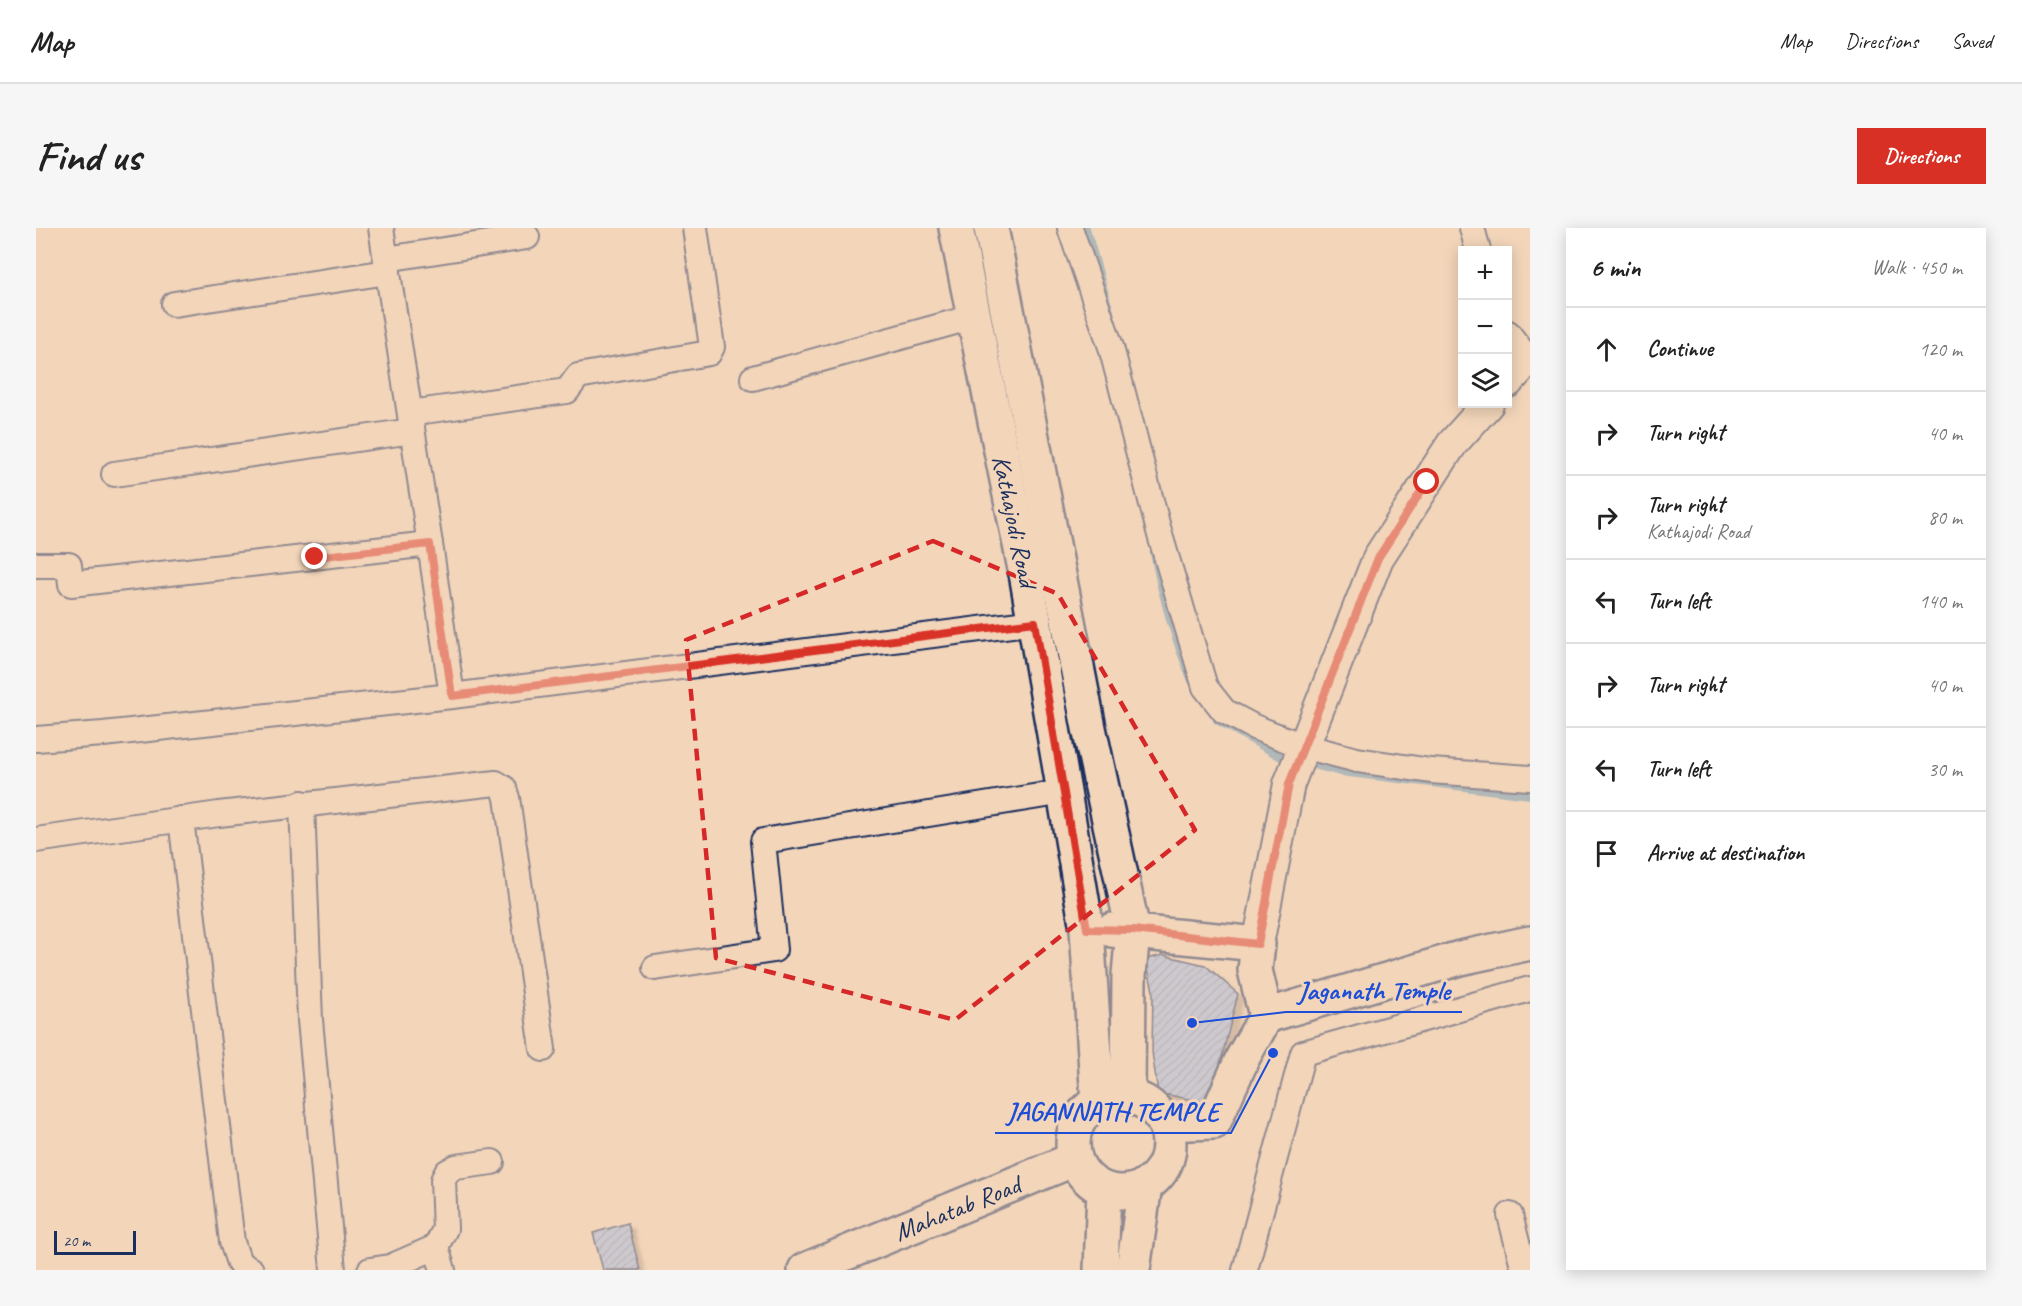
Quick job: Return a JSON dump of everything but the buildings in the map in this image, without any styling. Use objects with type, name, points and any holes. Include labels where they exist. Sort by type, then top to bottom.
[{"type":"main road","name":"Kathajodi Road","points":[[956,228],[1035,622],[1065,792],[1113,1099]]},
{"type":"main road","name":"Kathajodi Road","points":[[992,228],[1089,728],[1133,930],[1113,1099]]},
{"type":"main road","points":[[1087,929],[1133,930],[1258,944],[1255,970],[1266,1016],[1243,1057],[1214,1122],[1166,1124]]},
{"type":"main road","points":[[1266,1016],[1460,958],[1530,943]]},
{"type":"main road","points":[[1113,1099],[1144,1101],[1157,1111],[1166,1124],[1170,1140],[1168,1156],[1162,1171],[1136,1190],[1120,1193],[1104,1190],[1090,1181],[1076,1159],[1073,1140],[1077,1124],[1086,1112],[1113,1099]]},
{"type":"main road","name":"Mahatab Road","points":[[804,1270],[1076,1159]]},
{"type":"main road","points":[[1133,1270],[1145,1185]]},
{"type":"main road","points":[[1101,1270],[1104,1190]]},
{"type":"street","points":[[381,228],[452,696]]},
{"type":"street","points":[[114,474],[411,422],[567,391],[578,376],[709,353],[712,346],[695,228]]},
{"type":"street","points":[[1070,228],[1111,347],[1160,535],[1205,687],[1224,711],[1254,727],[1303,747],[1357,760],[1431,771],[1530,778]]},
{"type":"street","points":[[1472,228],[1477,246]]},
{"type":"street","points":[[174,304],[387,266],[527,237]]},
{"type":"street","points":[[753,378],[973,317]]},
{"type":"street","points":[[1512,338],[1529,358],[1512,377]]},
{"type":"street","points":[[1258,944],[1289,784],[1378,558],[1452,444],[1484,408]]},
{"type":"street","points":[[36,565],[69,565],[71,584],[430,544]]},
{"type":"street","points":[[36,739],[115,733],[452,696],[1035,622]]},
{"type":"street","points":[[36,840],[302,804],[496,783],[504,788],[543,1049]]},
{"type":"street","points":[[656,968],[774,950],[763,841],[1065,792]]},
{"type":"street","points":[[302,804],[310,1020],[333,1270]]},
{"type":"street","points":[[181,819],[232,1242],[239,1263],[251,1270]]},
{"type":"street","points":[[1245,1270],[1303,1053],[1530,988]]},
{"type":"street","points":[[370,1270],[390,1267],[436,1247],[445,1229],[443,1180],[447,1172],[456,1167],[492,1162]]},
{"type":"street","points":[[1510,1215],[1524,1270]]},
{"type":"street","points":[[436,1247],[443,1270]]},
{"type":"highlighted area","points":[[933,541],[1058,594],[1195,830],[955,1020],[716,958],[686,640]]},
{"type":"waterway","points":[[1086,228],[1112,319]]},
{"type":"waterway","points":[[1154,553],[1170,618],[1192,681]]},
{"type":"waterway","points":[[1217,720],[1281,757],[1341,772],[1530,795]]},
{"type":"place","name":"Jaganath Temple","points":[[1192,1023]]},
{"type":"place","name":"JAGANNATH TEMPLE","points":[[1273,1053]]},
{"type":"route","points":[[315,557],[430,544],[452,696],[1035,622],[1087,929],[1133,930],[1258,944],[1289,784],[1378,558],[1427,482]]}]
